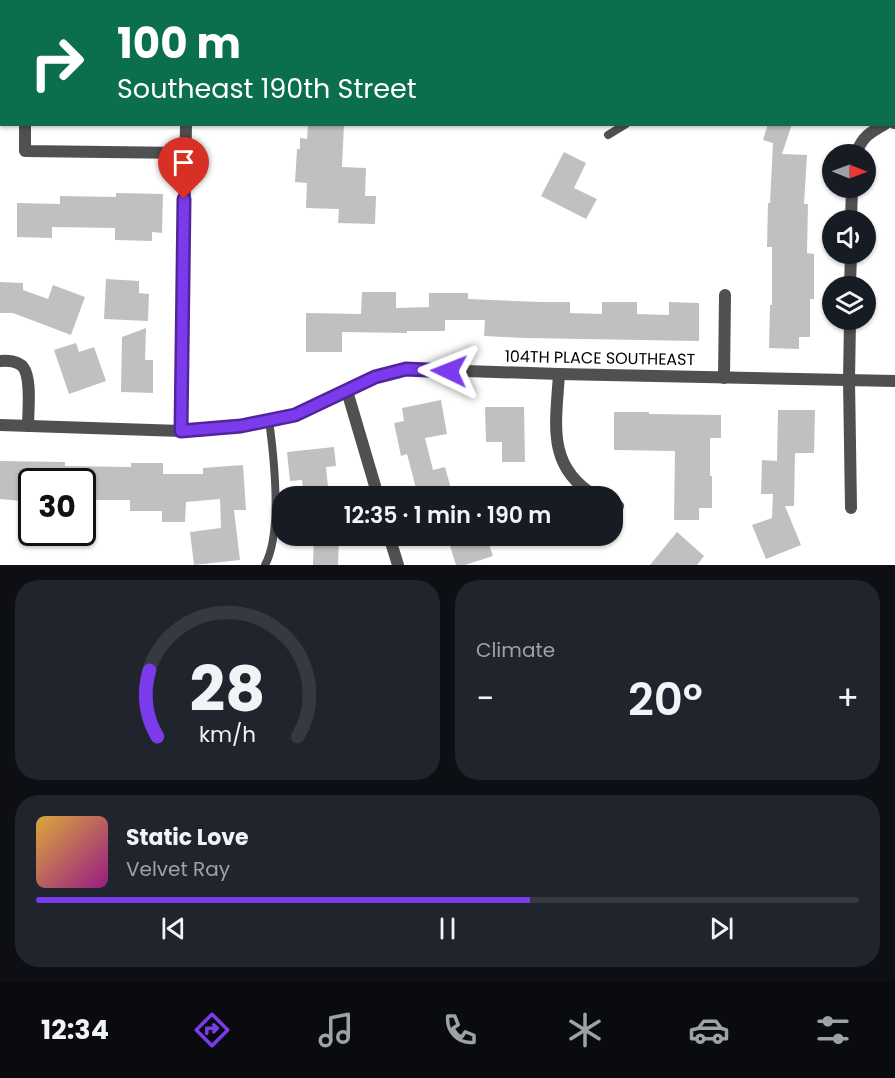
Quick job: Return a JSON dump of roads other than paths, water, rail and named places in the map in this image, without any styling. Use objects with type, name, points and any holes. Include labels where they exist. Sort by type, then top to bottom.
[{"type":"street","points":[[25,126],[25,151],[185,153]]},
{"type":"street","points":[[181,431],[186,126]]},
{"type":"street","points":[[859,144],[870,133],[882,126]]},
{"type":"street","points":[[724,378],[725,295]]},
{"type":"street","points":[[850,330],[851,508]]},
{"type":"street","points":[[0,361],[15,362],[23,367],[28,378],[28,426]]},
{"type":"street","name":"104TH PLACE SOUTHEAST","points":[[0,425],[181,431],[241,426],[295,415],[375,377],[406,369],[895,381]]},
{"type":"street","points":[[558,374],[555,434],[561,460],[572,478],[582,486]]},
{"type":"street","points":[[347,391],[375,486]]},
{"type":"street","points":[[392,546],[398,565]]},
{"type":"lane","points":[[608,135],[623,126]]},
{"type":"lane","points":[[266,565],[273,542],[276,517],[273,447],[269,420]]}]
